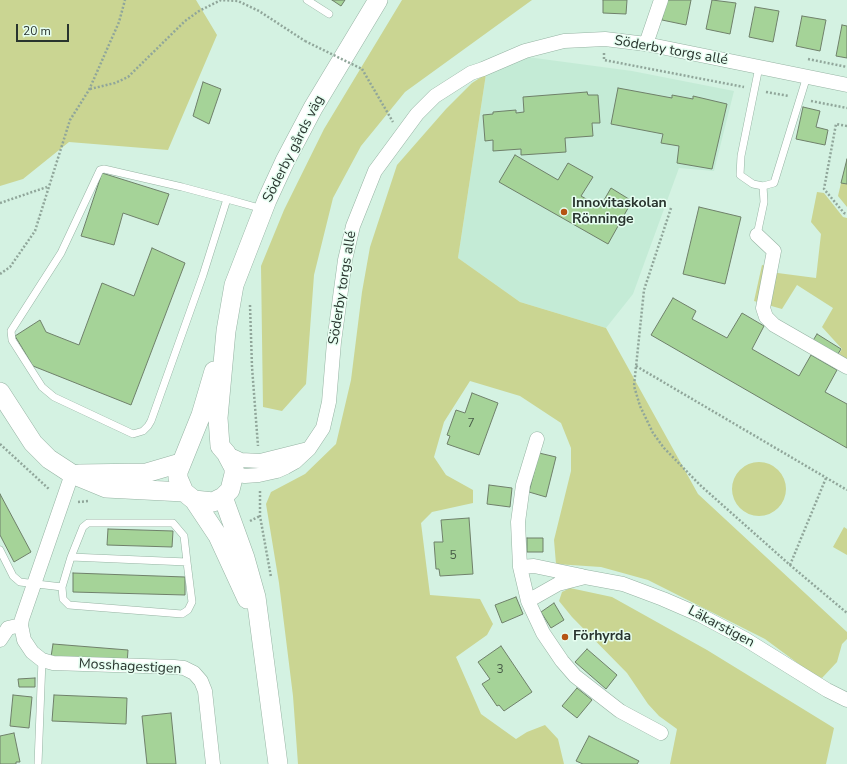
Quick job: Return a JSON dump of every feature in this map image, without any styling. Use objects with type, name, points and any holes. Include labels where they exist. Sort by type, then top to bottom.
[{"type":"main road","name":"Söderby gårds väg","points":[[223,449],[218,418],[226,331],[234,285],[285,161],[314,108],[378,0]]},
{"type":"main road","name":"Söderby gårds väg","points":[[182,459],[201,415],[226,331]]},
{"type":"main road","points":[[0,392],[33,443],[49,459],[72,474],[106,488],[189,496],[213,502],[224,497],[230,490],[234,474],[223,449],[195,447],[182,459],[146,473],[72,474]]},
{"type":"main road","points":[[182,459],[178,478],[218,536],[261,629]]},
{"type":"main road","points":[[224,497],[256,597],[278,764]]},
{"type":"street","points":[[646,44],[661,0]]},
{"type":"street","name":"Söderby torgs allé","points":[[223,449],[241,460],[259,468],[277,471],[294,462],[309,449],[322,428],[329,402],[334,342],[342,283],[353,226],[375,171],[400,134],[435,96],[471,73],[483,70],[525,51],[564,41],[605,39],[646,44],[847,85]]},
{"type":"street","points":[[757,235],[774,250],[763,308],[766,317],[774,325],[847,367]]},
{"type":"street","points":[[537,439],[523,485],[519,515],[520,567],[528,602],[543,633],[562,661],[575,676],[620,711],[660,733]]},
{"type":"street","name":"Söderby torgs allé","points":[[234,474],[245,476],[259,468]]},
{"type":"street","points":[[42,660],[32,652],[24,640],[21,625],[72,474]]},
{"type":"street","name":"Läkarstigen","points":[[520,567],[534,566],[623,584],[663,599],[700,615],[746,639],[827,690],[847,700]]},
{"type":"street","name":"Läkarstigen","points":[[528,602],[558,584],[585,577]]},
{"type":"street","points":[[0,640],[8,628],[21,625]]},
{"type":"street","name":"Mosshagestigen","points":[[42,660],[53,663],[174,667],[184,668],[194,673],[201,681],[205,691],[213,764]]},
{"type":"lane","points":[[307,0],[329,14]]},
{"type":"lane","points":[[759,67],[741,156],[740,175],[751,184],[763,186],[774,183],[807,76]]},
{"type":"lane","points":[[227,198],[203,274],[148,426],[143,431],[133,434],[54,397],[42,387],[12,340],[11,331],[61,253],[97,173],[104,169],[227,198],[264,209]]},
{"type":"lane","points":[[757,235],[764,202],[763,186]]},
{"type":"lane","points":[[93,521],[172,523],[184,536],[192,602],[188,610],[182,614],[69,605],[63,598],[62,587],[71,557],[83,526],[93,521]]},
{"type":"lane","points":[[0,550],[13,576],[20,582],[34,585],[62,587]]},
{"type":"lane","points":[[71,557],[188,562]]},
{"type":"lane","points":[[38,764],[42,660]]},
{"type":"path","points":[[0,274],[10,267],[35,231],[70,120],[89,90],[119,22],[125,0]]},
{"type":"path","points":[[89,90],[114,83],[128,77],[185,21],[199,11],[221,0],[238,1],[259,11],[305,41],[362,69],[400,134]]},
{"type":"path","points":[[605,39],[604,60],[847,108]]},
{"type":"path","points":[[353,66],[356,60]]},
{"type":"path","points":[[847,126],[836,124],[824,189],[844,214],[847,214]]},
{"type":"path","points":[[0,203],[48,187]]},
{"type":"path","points":[[671,208],[644,290],[634,386],[636,397],[653,433],[664,448],[700,485],[790,565],[847,613]]},
{"type":"path","points":[[250,299],[252,366],[259,468],[260,516]]},
{"type":"path","points":[[636,366],[847,490]]},
{"type":"path","points":[[0,444],[3,448]]},
{"type":"path","points":[[790,565],[826,478]]},
{"type":"shaded area","name":"Innovitaskolan Rönninge","points":[[527,57],[632,71],[734,91],[714,171],[679,168],[633,294],[606,328],[520,302],[458,258],[486,74]]},
{"type":"green space","points":[[0,0],[196,0],[217,35],[168,150],[69,142],[23,179],[0,186]]},
{"type":"green space","points":[[402,0],[532,0],[405,92],[361,146],[333,198],[314,275],[306,384],[282,411],[263,407],[261,266],[284,210],[324,129]]},
{"type":"green space","points":[[486,74],[458,258],[520,302],[606,328],[698,494],[847,632],[847,639],[842,644],[837,662],[822,678],[811,673],[765,639],[648,580],[601,567],[556,564],[554,540],[571,471],[571,448],[561,423],[520,396],[470,381],[444,422],[434,457],[446,475],[473,490],[473,503],[432,512],[421,523],[430,595],[480,599],[493,624],[487,635],[456,657],[481,714],[516,739],[527,732],[545,725],[558,739],[564,764],[298,764],[293,696],[279,583],[266,504],[271,492],[305,474],[336,444],[351,380],[362,292],[370,247],[397,165],[446,109],[472,83]]},
{"type":"green space","points":[[841,183],[847,184],[847,207],[838,196]]},
{"type":"green space","points":[[817,192],[824,193],[843,217],[847,218],[847,367],[835,360],[842,349],[822,327],[833,308],[797,285],[782,309],[754,301],[762,265],[770,267],[770,272],[816,278],[821,234],[811,222]]},
{"type":"green space","points":[[759,462],[769,464],[778,470],[784,479],[786,489],[784,499],[778,508],[769,514],[759,516],[749,514],[740,508],[734,499],[732,489],[734,479],[740,470],[749,464]]},
{"type":"green space","points":[[844,527],[847,529],[847,555],[833,547]]},
{"type":"green space","points":[[570,588],[612,597],[707,650],[834,728],[826,764],[670,764],[677,729],[659,716],[648,704],[627,673],[572,617],[559,601],[562,592]]},
{"type":"building","points":[[332,0],[345,0],[341,6]]},
{"type":"building","points":[[603,0],[627,0],[626,14],[603,13]]},
{"type":"building","points":[[666,0],[691,0],[686,25],[662,20]]},
{"type":"building","points":[[712,0],[736,3],[730,34],[706,29]]},
{"type":"building","points":[[755,7],[779,11],[773,42],[749,37]]},
{"type":"building","points":[[802,16],[826,20],[820,51],[796,46]]},
{"type":"building","points":[[842,25],[847,26],[847,58],[836,56]]},
{"type":"building","points":[[203,82],[221,89],[209,124],[193,116]]},
{"type":"building","points":[[618,88],[672,98],[672,95],[693,99],[693,96],[727,104],[712,169],[677,163],[679,146],[661,143],[663,134],[611,124]]},
{"type":"building","points":[[587,92],[588,95],[598,95],[600,123],[592,123],[593,136],[565,138],[566,152],[521,155],[521,149],[493,151],[493,140],[485,141],[483,115],[493,114],[493,112],[516,110],[516,113],[524,112],[523,97]]},
{"type":"building","points":[[803,107],[820,111],[816,127],[828,130],[825,145],[796,139]]},
{"type":"building","points":[[515,155],[558,180],[568,163],[593,177],[581,196],[600,207],[611,188],[632,201],[608,244],[499,182]]},
{"type":"building","points":[[847,159],[847,184],[841,183]]},
{"type":"building","points":[[102,173],[169,194],[158,225],[123,213],[114,245],[81,236]]},
{"type":"building","points":[[699,207],[741,217],[725,284],[683,274]]},
{"type":"building","points":[[152,248],[185,263],[131,405],[33,366],[15,336],[40,320],[46,332],[79,345],[102,283],[134,296]]},
{"type":"building","points":[[673,298],[696,311],[692,319],[727,338],[742,313],[764,326],[752,349],[799,376],[811,355],[837,370],[825,392],[847,404],[847,448],[651,335]]},
{"type":"building","points":[[817,334],[841,349],[833,362],[809,347]]},
{"type":"building","points":[[472,393],[498,403],[479,455],[447,444],[450,436],[447,435],[456,410],[465,413]]},
{"type":"building","points":[[539,453],[556,457],[546,497],[529,492]]},
{"type":"building","points":[[489,485],[512,488],[510,507],[487,504]]},
{"type":"building","points":[[0,494],[31,552],[14,562],[0,535]]},
{"type":"building","points":[[469,518],[473,574],[440,576],[439,569],[436,569],[434,542],[443,542],[441,520]]},
{"type":"building","points":[[108,529],[173,531],[172,547],[107,545]]},
{"type":"building","points":[[527,538],[543,538],[543,552],[527,552]]},
{"type":"building","points":[[73,573],[185,577],[185,595],[73,592]]},
{"type":"building","points":[[516,597],[523,614],[502,623],[495,605]]},
{"type":"building","points":[[554,603],[564,620],[551,628],[541,612]]},
{"type":"building","points":[[53,644],[128,650],[127,664],[51,657]]},
{"type":"building","points":[[501,646],[532,692],[504,711],[499,705],[497,706],[482,684],[490,679],[478,662]]},
{"type":"building","points":[[587,649],[617,675],[606,689],[575,662]]},
{"type":"building","points":[[35,678],[35,687],[19,687],[18,679]]},
{"type":"building","points":[[577,688],[592,700],[577,718],[562,706]]},
{"type":"building","points":[[13,695],[32,697],[29,728],[10,726]]},
{"type":"building","points":[[54,695],[127,698],[126,724],[52,721]]},
{"type":"building","points":[[171,713],[176,764],[147,764],[142,716]]},
{"type":"building","points":[[14,733],[20,762],[16,762],[16,764],[0,764],[0,736]]},
{"type":"building","points":[[589,736],[639,761],[637,764],[583,764],[576,761]]},
{"type":"place","name":"Innovitaskolan Rönninge","points":[[564,212]]},
{"type":"place","name":"Förhyrda","points":[[565,637]]}]
